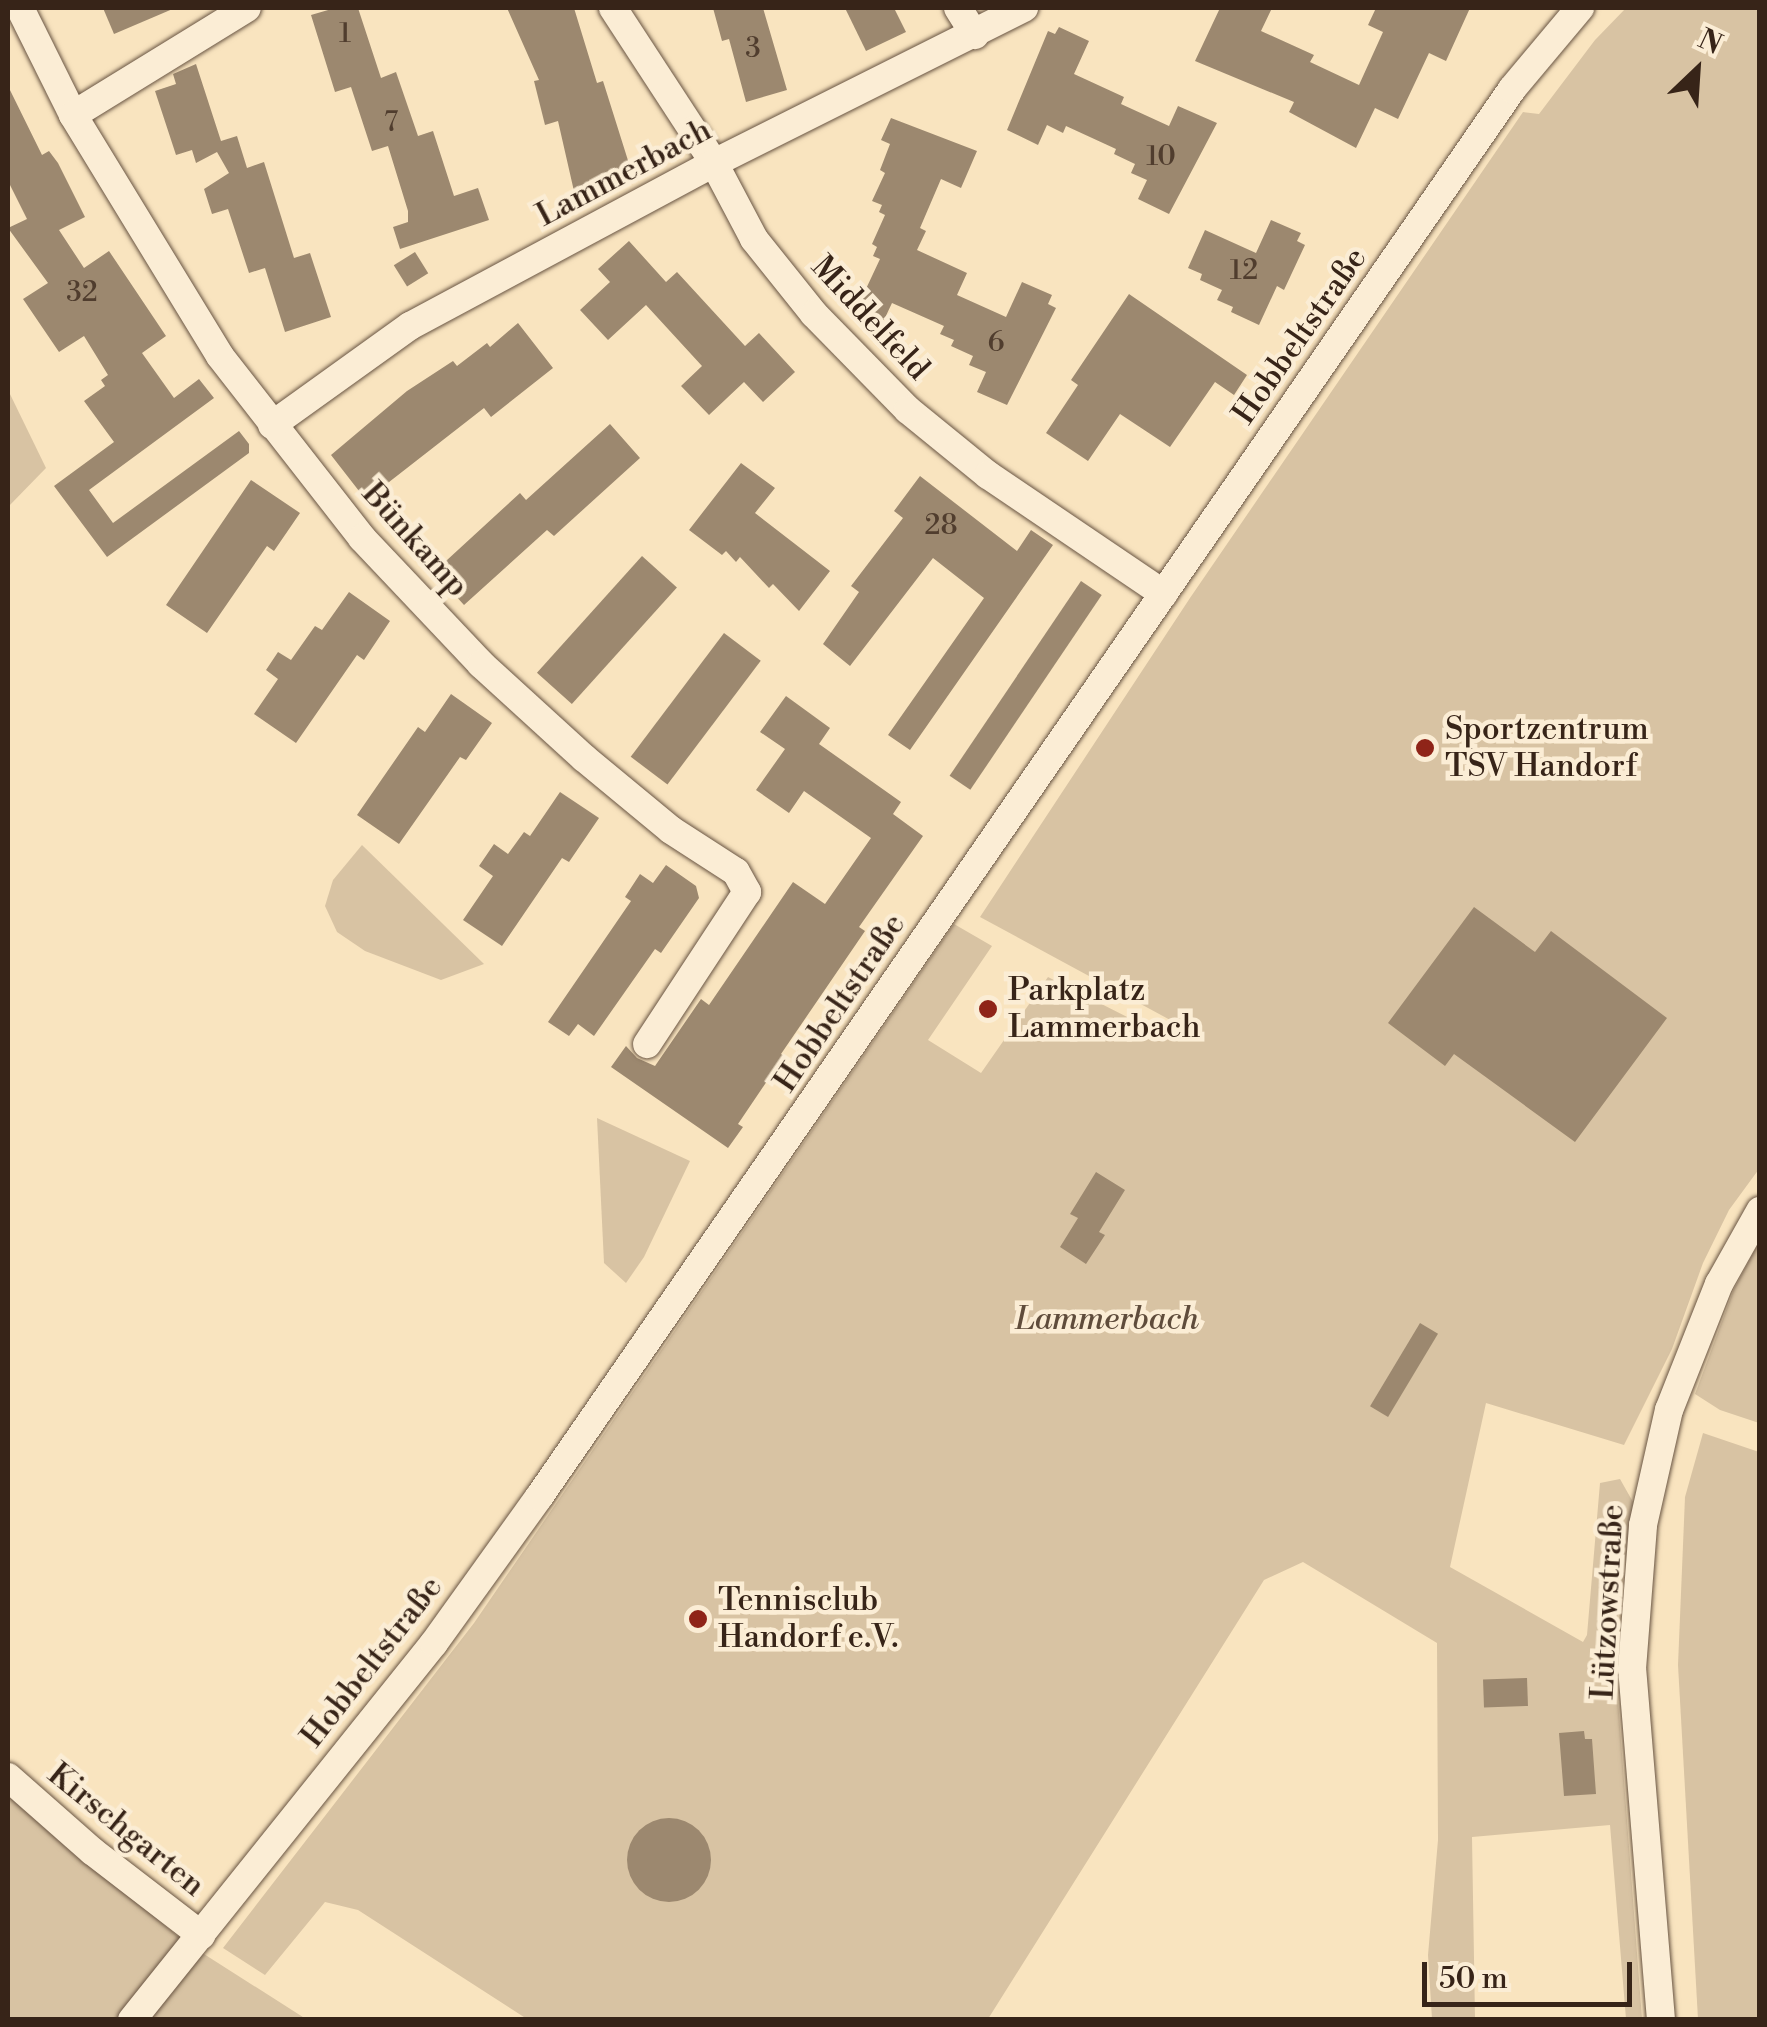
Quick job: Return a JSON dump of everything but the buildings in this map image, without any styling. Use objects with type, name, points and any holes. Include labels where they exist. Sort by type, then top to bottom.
[{"type":"street","name":"Bünkamp","points":[[20,8],[74,115],[220,356],[362,538],[481,664],[658,819],[736,872],[747,892],[648,1044]]},
{"type":"street","points":[[74,115],[247,8]]},
{"type":"street","name":"Middelfeld","points":[[612,8],[714,163],[754,239],[814,314],[908,410],[988,475],[1164,594]]},
{"type":"street","points":[[958,8],[976,34]]},
{"type":"street","name":"Lammerbach","points":[[272,425],[410,326],[714,163],[1024,8]]},
{"type":"street","name":"Hobbeltstraße","points":[[132,2020],[434,1643],[553,1478],[1512,90],[1580,8]]},
{"type":"street","name":"Lützowstraße","points":[[1662,2020],[1632,1668],[1643,1524],[1670,1410],[1719,1284],[1760,1211]]},
{"type":"street","name":"Kirschgarten","points":[[8,1777],[119,1873],[201,1935]]},
{"type":"green space","points":[[1626,8],[1759,8],[1759,1169],[1729,1210],[1703,1263],[1672,1349],[1624,1445],[1486,1403],[1450,1567],[1583,1642],[1587,1635],[1600,1483],[1620,1479],[1633,1502],[1614,1648],[1642,2019],[1626,2019],[1610,1825],[1472,1837],[1475,2019],[1432,2019],[1428,1955],[1438,1840],[1437,1643],[1303,1562],[1264,1580],[988,2019],[527,2019],[358,1910],[325,1902],[265,1975],[223,1948],[474,1623],[954,924],[992,946],[928,1040],[981,1073],[1048,977],[1147,1027],[1185,1028],[980,917],[1190,598],[1523,112],[1539,114],[1595,40]]},
{"type":"green space","points":[[8,390],[46,468],[8,507]]},
{"type":"green space","points":[[362,845],[484,964],[441,980],[365,951],[337,932],[325,906],[333,880]]},
{"type":"green space","points":[[597,1118],[690,1161],[644,1257],[626,1283],[604,1263]]},
{"type":"green space","points":[[1759,1242],[1760,1423],[1720,1410],[1695,1394],[1734,1289]]},
{"type":"green space","points":[[1703,1433],[1759,1452],[1759,2019],[1698,2019],[1678,1665],[1685,1497]]},
{"type":"green space","points":[[8,1791],[182,1940],[306,2019],[8,2019]]},
{"type":"place","name":"Sportzentrum TSV Handorf","points":[[1425,748]]},
{"type":"place","name":"Parkplatz Lammerbach","points":[[988,1009]]},
{"type":"place","name":"Tennisclub Handorf e.V.","points":[[698,1619]]}]
